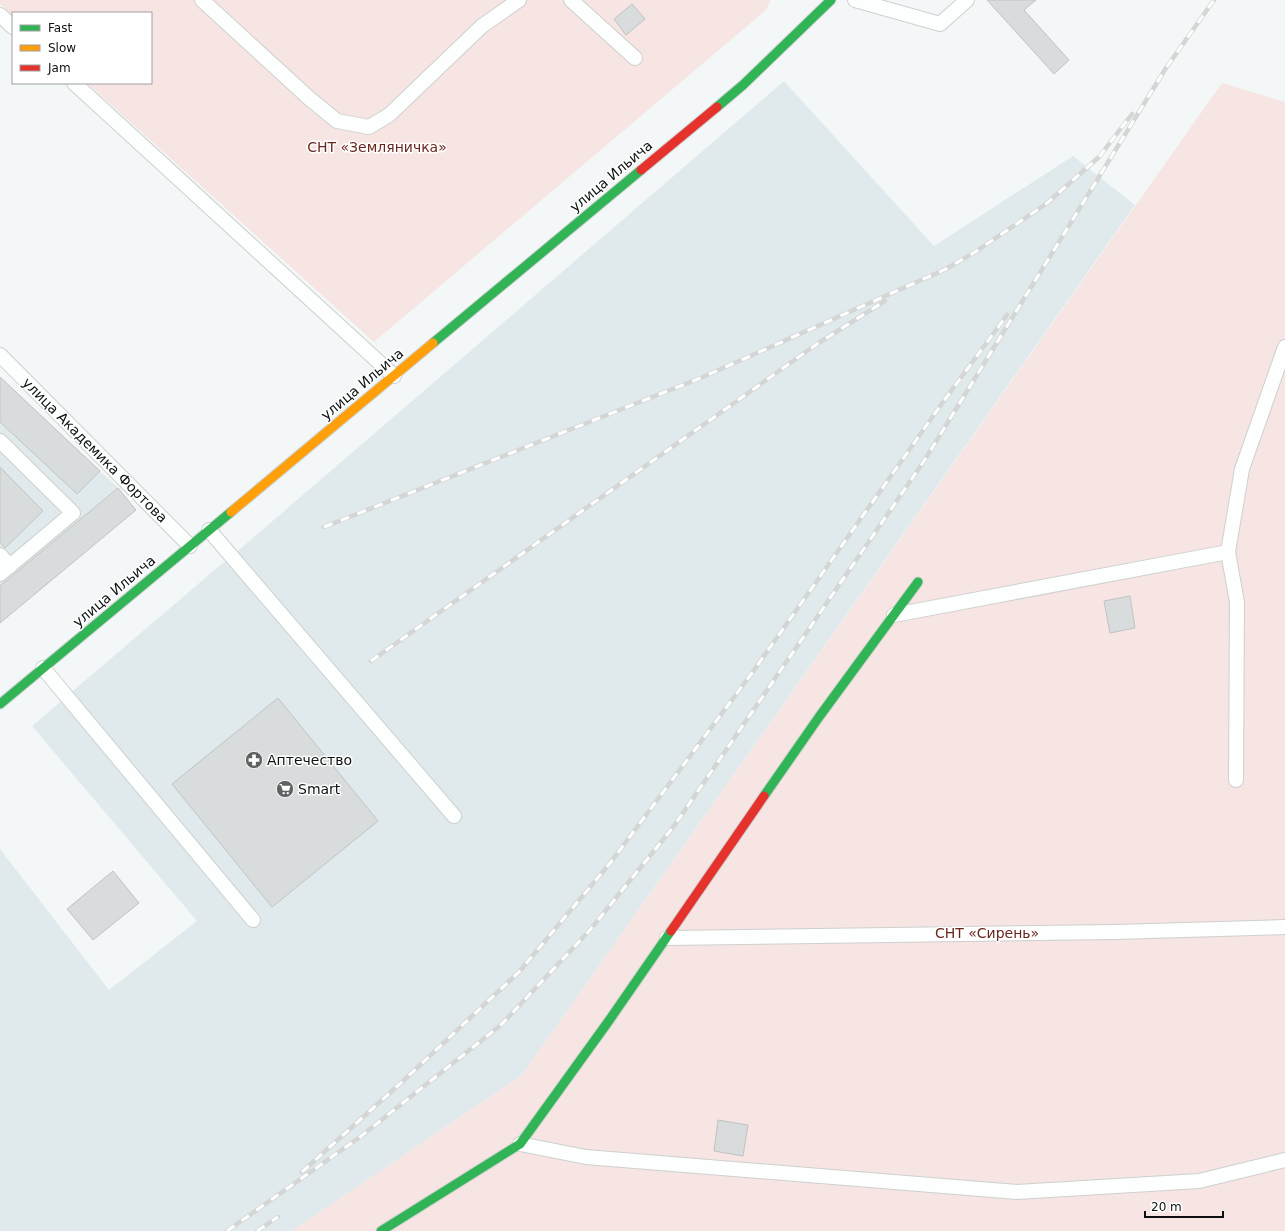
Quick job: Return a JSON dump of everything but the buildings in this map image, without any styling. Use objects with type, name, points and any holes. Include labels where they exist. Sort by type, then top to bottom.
[{"type":"main road","name":"улица Ильича","points":[[0,704],[743,85],[831,0]]},
{"type":"main road","points":[[381,1231],[520,1144],[563,1086],[667,938],[819,717],[918,582]]},
{"type":"lane","points":[[202,0],[310,99],[337,121],[369,127],[389,115],[482,26],[520,0]]},
{"type":"lane","points":[[571,0],[635,58]]},
{"type":"lane","points":[[855,0],[940,24],[967,0]]},
{"type":"lane","points":[[0,15],[12,26]]},
{"type":"lane","points":[[75,84],[394,376]]},
{"type":"lane","points":[[1236,780],[1236,602],[1228,552],[1242,469],[1285,347]]},
{"type":"lane","name":"улица Академика Фортова","points":[[0,355],[190,546]]},
{"type":"lane","points":[[0,441],[73,513],[5,570],[0,555]]},
{"type":"lane","points":[[209,530],[454,816]]},
{"type":"lane","points":[[894,615],[1228,552]]},
{"type":"lane","points":[[43,668],[253,920]]},
{"type":"lane","points":[[667,938],[1115,932],[1285,927]]},
{"type":"lane","points":[[520,1144],[586,1157],[1016,1192],[1200,1181],[1285,1160]]},
{"type":"shaded area","points":[[784,81],[934,246],[1073,156],[1135,205],[522,1075],[292,1231],[0,1231],[0,849],[109,990],[197,921],[32,726]]},
{"type":"shaded area","points":[[0,377],[118,488],[136,510],[0,623]]},
{"type":"green space","name":"СНТ «Земляничка»","points":[[0,0],[771,0],[766,10],[374,342],[88,84],[152,84],[152,12],[12,12],[12,15],[0,4]]},
{"type":"green space","name":"СНТ «Сирень»","points":[[1222,83],[1285,102],[1285,1231],[292,1231],[522,1075]]},
{"type":"railway","points":[[227,1231],[360,1137],[501,1025],[590,930],[674,826],[924,461],[1166,68],[1214,0]]},
{"type":"railway","points":[[324,527],[703,377],[946,269],[975,252],[1046,204],[1099,157],[1132,114]]},
{"type":"railway","points":[[371,661],[817,344],[885,301]]},
{"type":"railway","points":[[302,1172],[402,1082],[519,972],[611,862],[752,673],[943,402],[1007,315]]},
{"type":"railway","points":[[257,1231],[278,1217]]},
{"type":"traffic: fast","points":[[717,107],[743,85],[831,0]]},
{"type":"traffic: fast","points":[[433,343],[641,170]]},
{"type":"traffic: fast","points":[[0,704],[231,512]]},
{"type":"traffic: fast","points":[[764,796],[819,717],[918,582]]},
{"type":"traffic: fast","points":[[381,1231],[520,1144],[608,1022],[671,931]]},
{"type":"traffic: slow","points":[[231,512],[433,343]]},
{"type":"traffic: jam","points":[[641,170],[717,107]]},
{"type":"traffic: jam","points":[[671,931],[764,796]]},
{"type":"place","name":"Аптечество","points":[[254,760]]},
{"type":"place","name":"Smart","points":[[285,789]]}]
